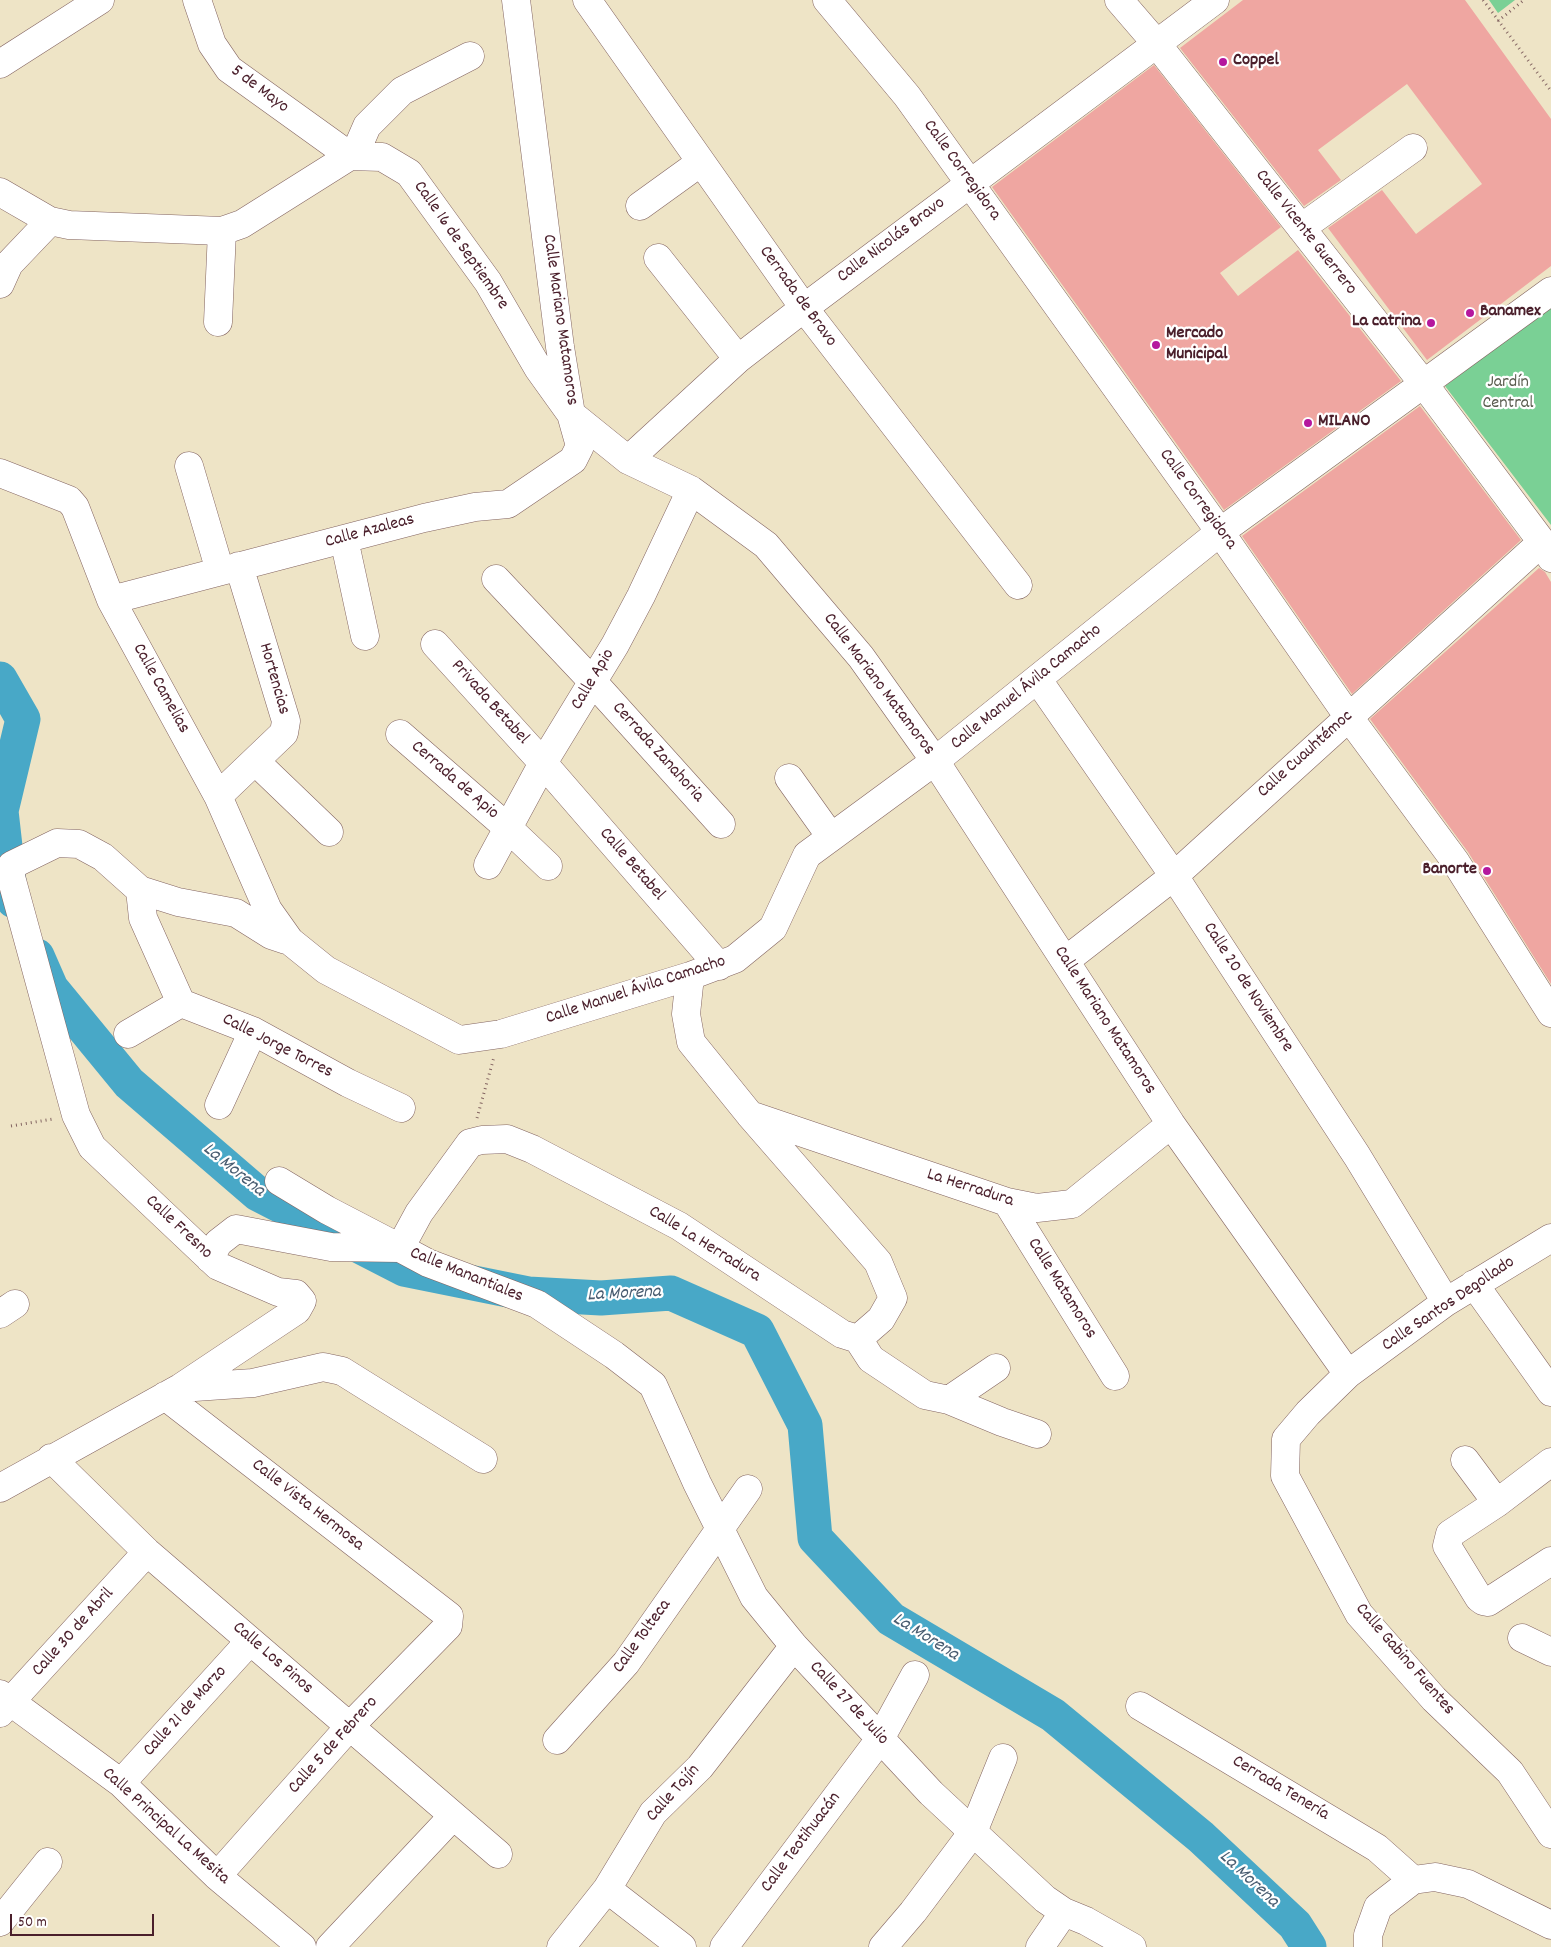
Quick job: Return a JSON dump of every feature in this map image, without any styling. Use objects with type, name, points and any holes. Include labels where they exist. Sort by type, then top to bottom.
[{"type":"street","points":[[0,64],[100,0]]},
{"type":"street","name":"5 de Mayo","points":[[197,0],[212,44],[229,69],[352,156]]},
{"type":"street","name":"Calle Mariano Matamoros","points":[[516,0],[560,347],[571,414],[628,460],[691,490],[766,545],[861,657],[935,761],[1170,1124],[1348,1374]]},
{"type":"street","name":"Cerrada de Bravo","points":[[587,0],[804,308],[1018,585]]},
{"type":"street","name":"Calle Corregidora","points":[[827,0],[907,96],[1220,532],[1348,716],[1455,861],[1551,1013]]},
{"type":"street","name":"Calle Vicente Guerrero","points":[[1118,0],[1156,43],[1423,383],[1546,550]]},
{"type":"street","name":"Calle Nicolás Bravo","points":[[628,460],[738,359],[1215,0]]},
{"type":"street","points":[[0,192],[50,221],[69,225],[222,231],[242,224],[352,156],[367,126],[402,91],[470,56]]},
{"type":"street","points":[[1301,228],[1412,148]]},
{"type":"street","name":"Calle 16 de Septiembre","points":[[352,156],[382,157],[409,173],[488,282],[538,368],[571,414]]},
{"type":"street","points":[[640,206],[701,162]]},
{"type":"street","points":[[0,284],[9,264],[50,221]]},
{"type":"street","points":[[218,322],[222,231]]},
{"type":"street","points":[[658,258],[738,359]]},
{"type":"street","name":"Calle Manuel Ávila Camacho","points":[[290,941],[326,970],[459,1040],[501,1034],[690,976],[735,959],[773,928],[807,855],[935,761],[1220,532],[1551,291]]},
{"type":"street","name":"Calle Azaleas","points":[[111,600],[424,518],[475,507],[508,504],[572,460],[580,446],[571,414]]},
{"type":"street","name":"Hortencias","points":[[189,466],[286,721],[284,733],[218,796]]},
{"type":"street","name":"Calle Camelias","points":[[0,472],[68,500],[75,507],[111,600],[218,796],[268,910],[290,941]]},
{"type":"street","name":"Calle Apio","points":[[488,865],[543,763],[594,682],[641,596],[691,490]]},
{"type":"street","points":[[344,539],[365,636]]},
{"type":"street","name":"Calle Cuauhtémoc","points":[[1065,961],[1174,876],[1348,716],[1546,550]]},
{"type":"street","name":"Cerrada Zanahoria","points":[[496,579],[594,682],[721,824]]},
{"type":"street","name":"Privada Betabel","points":[[435,644],[543,763]]},
{"type":"street","name":"Calle 20 de Noviembre","points":[[1038,680],[1174,876],[1357,1156],[1446,1302]]},
{"type":"street","name":"Cerrada de Apio","points":[[400,734],[508,828],[548,866]]},
{"type":"street","points":[[255,760],[329,832]]},
{"type":"street","name":"Calle Betabel","points":[[543,763],[719,966]]},
{"type":"street","points":[[790,778],[831,837]]},
{"type":"street","name":"Calle Fresno","points":[[0,1488],[172,1392],[297,1310],[302,1301],[296,1294],[278,1292],[218,1266],[92,1147],[76,1115],[11,877],[12,865],[57,843],[79,844],[103,857],[140,890]]},
{"type":"street","points":[[128,1034],[181,1003],[142,918],[140,890],[178,902],[236,913],[271,935],[290,941]]},
{"type":"street","points":[[690,976],[686,1014],[691,1042],[750,1115],[878,1262],[892,1298],[881,1319],[858,1339],[871,1359],[925,1395],[949,1400],[1037,1434]]},
{"type":"street","name":"Calle Jorge Torres","points":[[181,1003],[253,1031],[348,1083],[401,1108]]},
{"type":"street","points":[[220,1105],[253,1031]]},
{"type":"street","name":"La Herradura","points":[[750,1115],[1007,1202],[1037,1208],[1072,1204],[1170,1124]]},
{"type":"street","name":"Calle La Herradura","points":[[470,1143],[482,1140],[507,1139],[532,1148],[679,1226],[842,1334],[858,1339]]},
{"type":"street","points":[[279,1181],[327,1210],[400,1248],[419,1213],[470,1143]]},
{"type":"street","name":"Calle Matamoros","points":[[1007,1202],[1115,1376]]},
{"type":"street","name":"Calle Manantiales","points":[[210,1259],[218,1243],[236,1229],[331,1247],[400,1248],[428,1262],[537,1304],[614,1355],[652,1385]]},
{"type":"street","name":"Calle Santos Degollado","points":[[1348,1374],[1446,1302],[1551,1238]]},
{"type":"street","points":[[1474,1284],[1551,1392]]},
{"type":"street","points":[[172,1392],[253,1383],[323,1367],[342,1371],[483,1459]]},
{"type":"street","points":[[949,1400],[996,1368]]},
{"type":"street","name":"Calle Gabino Fuentes","points":[[1348,1374],[1308,1413],[1286,1439],[1285,1476],[1359,1614],[1434,1699],[1510,1772],[1551,1834]]},
{"type":"street","name":"Calle 27 de Julio","points":[[652,1385],[696,1484],[754,1597],[794,1646],[931,1793],[1045,1900],[1064,1912],[1086,1921],[1125,1945]]},
{"type":"street","name":"Calle Vista Hermosa","points":[[172,1392],[449,1616]]},
{"type":"street","name":"Calle Los Pinos","points":[[51,1458],[147,1552],[498,1854]]},
{"type":"street","points":[[1465,1460],[1497,1503]]},
{"type":"street","points":[[1551,1462],[1497,1503],[1450,1534],[1447,1540],[1447,1546],[1479,1598],[1488,1602],[1551,1560]]},
{"type":"street","name":"Calle Tolteca","points":[[557,1740],[626,1663],[748,1489]]},
{"type":"street","name":"Calle 30 de Abril","points":[[3,1703],[147,1552]]},
{"type":"street","name":"Calle 5 de Febrero","points":[[217,1876],[350,1726],[448,1626],[449,1616]]},
{"type":"street","points":[[1522,1638],[1551,1652]]},
{"type":"street","name":"Calle 21 de Marzo","points":[[121,1782],[250,1641]]},
{"type":"street","name":"Calle Tajín","points":[[561,1947],[607,1889],[653,1813],[700,1767],[794,1646]]},
{"type":"street","name":"Calle Teotihuacán","points":[[724,1947],[880,1739],[915,1675]]},
{"type":"street","name":"Calle Principal La Mesita","points":[[3,1703],[121,1782],[217,1876],[302,1947]]},
{"type":"street","name":"Cerrada Tenería","points":[[1140,1706],[1377,1848],[1413,1880]]},
{"type":"street","points":[[883,1947],[973,1832],[1003,1758]]},
{"type":"street","points":[[330,1947],[453,1816]]},
{"type":"street","points":[[0,1922],[48,1862]]},
{"type":"street","points":[[1368,1947],[1368,1935],[1378,1907],[1413,1880],[1435,1878],[1468,1884],[1551,1925]]},
{"type":"street","points":[[607,1889],[682,1947]]},
{"type":"street","points":[[1040,1947],[1064,1912]]},
{"type":"path","points":[[1483,0],[1551,92]]},
{"type":"path","points":[[1498,21],[1524,0]]},
{"type":"path","points":[[470,1143],[501,1034]]},
{"type":"path","points":[[11,1126],[76,1115]]},
{"type":"green space","points":[[1489,0],[1515,0],[1498,13]]},
{"type":"green space","name":"Jardín Central","points":[[1551,306],[1551,525],[1445,386]]},
{"type":"building","points":[[1243,0],[1465,0],[1551,119],[1551,266],[1427,360],[1328,228],[1382,190],[1416,234],[1482,184],[1407,84],[1318,150],[1341,180],[1304,206],[1180,48]]},
{"type":"building","points":[[1154,65],[1281,227],[1220,273],[1238,296],[1298,250],[1401,381],[1224,510],[992,187]]},
{"type":"building","points":[[1420,406],[1521,540],[1352,694],[1242,536]]},
{"type":"building","points":[[1539,568],[1545,572],[1551,582],[1551,984],[1468,852],[1370,719]]},
{"type":"waterway","name":"La Morena","points":[[0,679],[23,719],[1,811],[10,891],[14,901]]},
{"type":"waterway","name":"La Morena","points":[[37,956],[51,988],[129,1083],[258,1194],[404,1269],[528,1294],[601,1298],[671,1293],[757,1331],[805,1425],[815,1538],[891,1619],[1053,1715],[1201,1837],[1295,1925],[1309,1947]]},
{"type":"place","name":"Coppel","points":[[1223,62]]},
{"type":"place","name":"Banamex","points":[[1470,313]]},
{"type":"place","name":"La catrina","points":[[1431,323]]},
{"type":"place","name":"Mercado Municipal","points":[[1156,345]]},
{"type":"place","name":"MILANO","points":[[1308,423]]},
{"type":"place","name":"Banorte","points":[[1487,871]]}]
